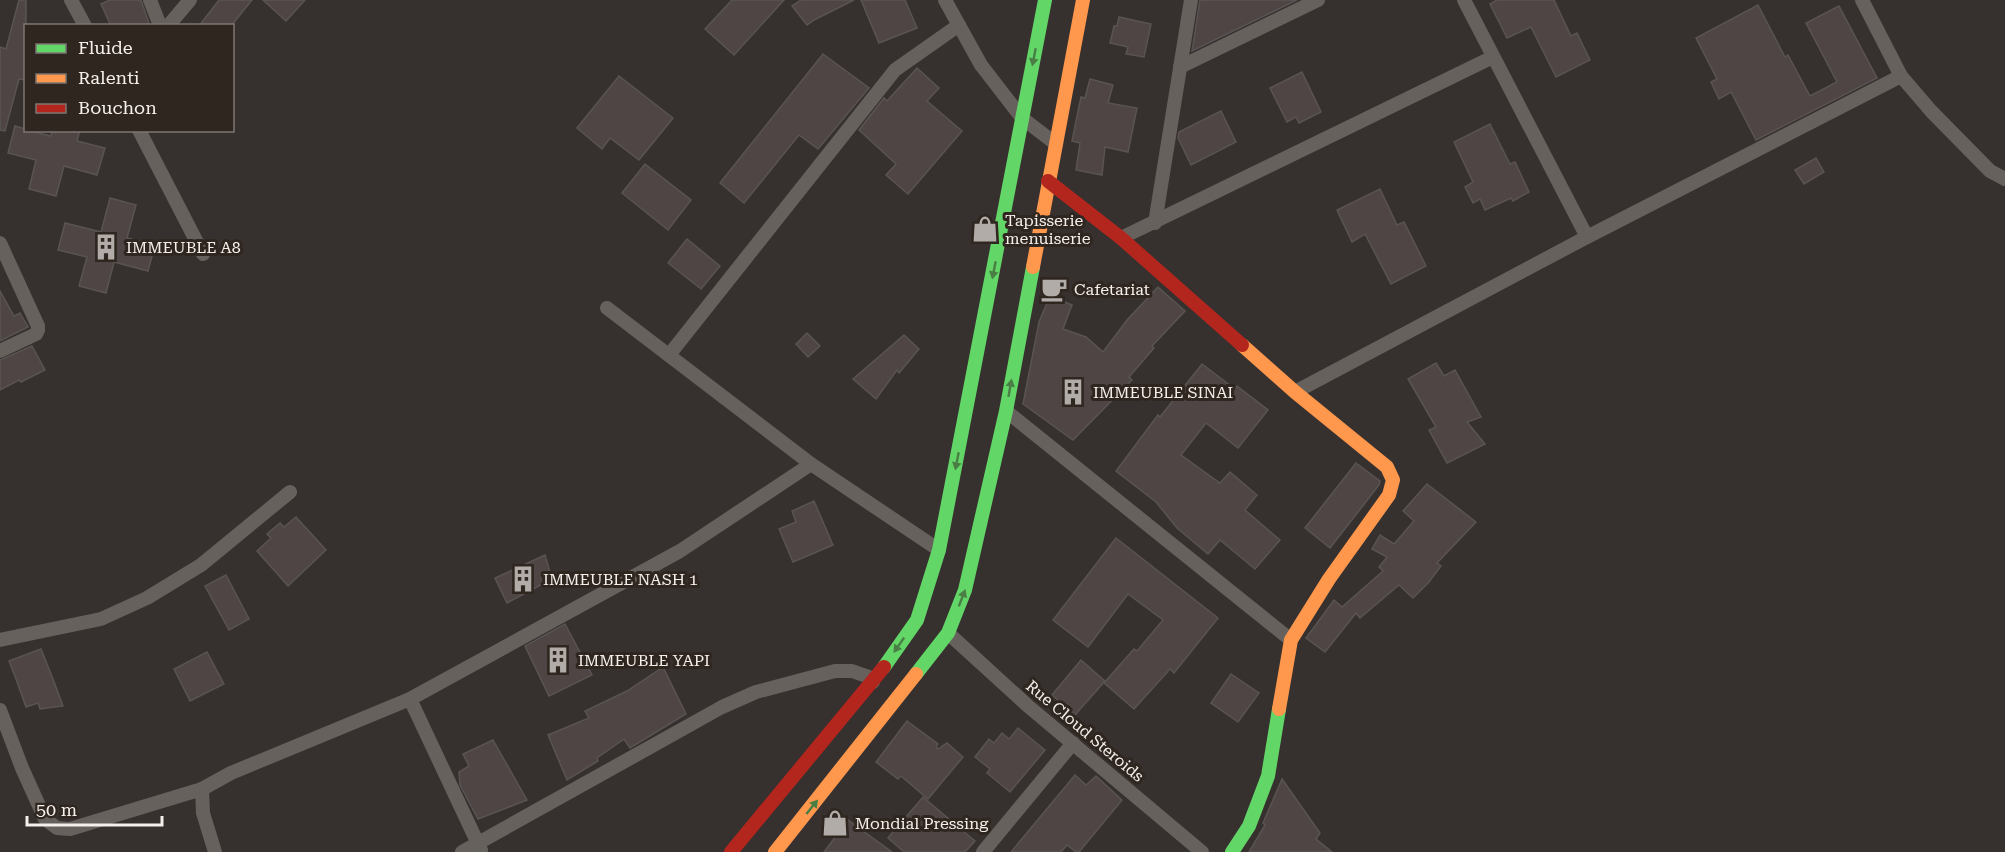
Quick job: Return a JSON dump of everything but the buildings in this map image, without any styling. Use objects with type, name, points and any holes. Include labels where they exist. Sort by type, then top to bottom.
[{"type":"main road","points":[[731,852],[873,682],[917,620],[939,550],[1045,0]]},
{"type":"main road","points":[[775,852],[948,633],[965,590],[1006,411],[1083,0]]},
{"type":"main road","points":[[1048,181],[1121,238],[1295,392],[1387,467],[1393,480],[1389,495],[1329,579],[1291,640],[1268,776],[1250,826],[1233,852]]},
{"type":"street","points":[[71,0],[84,24]]},
{"type":"street","points":[[150,0],[160,24]]},
{"type":"street","points":[[170,24],[190,0]]},
{"type":"street","points":[[945,0],[981,65],[1022,118],[1056,144]]},
{"type":"street","points":[[1155,223],[1191,0]]},
{"type":"street","points":[[1180,67],[1318,0]]},
{"type":"street","points":[[1464,0],[1587,237]]},
{"type":"street","points":[[1862,0],[1901,76],[1931,111],[1990,171],[2005,179]]},
{"type":"street","points":[[669,356],[895,70],[959,25]]},
{"type":"street","points":[[1121,238],[1493,57]]},
{"type":"street","points":[[1295,392],[1587,237],[1901,76]]},
{"type":"street","points":[[140,132],[203,254]]},
{"type":"street","points":[[0,244],[38,330],[36,334],[0,351]]},
{"type":"street","points":[[607,308],[811,464],[939,550]]},
{"type":"street","points":[[1006,411],[1291,640]]},
{"type":"street","points":[[0,710],[45,819],[57,828],[70,829],[202,789],[231,773],[410,699],[680,551],[811,464]]},
{"type":"street","points":[[0,640],[101,619],[147,598],[201,566],[290,492]]},
{"type":"street","name":"Rue Cloud Steroids","points":[[948,633],[1202,852]]},
{"type":"street","points":[[462,852],[480,848],[722,707],[756,692],[835,671],[852,671],[872,678],[873,682]]},
{"type":"street","points":[[410,699],[480,848]]},
{"type":"street","points":[[983,852],[1073,743]]},
{"type":"street","points":[[202,789],[203,813],[215,852]]},
{"type":"traffic: fast","points":[[884,667],[917,620],[939,550],[1045,0]]},
{"type":"traffic: fast","points":[[916,674],[948,633],[965,590],[1006,411],[1033,267]]},
{"type":"traffic: fast","points":[[1232,852],[1249,826],[1268,776],[1279,709]]},
{"type":"traffic: slow","points":[[1033,267],[1083,0]]},
{"type":"traffic: slow","points":[[1242,345],[1295,392],[1387,467],[1393,480],[1389,495],[1329,579],[1291,640],[1279,709]]},
{"type":"traffic: slow","points":[[775,852],[916,674]]},
{"type":"traffic: jam","points":[[1048,181],[1121,238],[1242,345]]},
{"type":"traffic: jam","points":[[731,852],[884,667]]},
{"type":"place","name":"Tapisserie menuiserie","points":[[985,229]]},
{"type":"place","name":"IMMEUBLE A8","points":[[106,247]]},
{"type":"place","name":"Cafetariat","points":[[1054,289]]},
{"type":"place","name":"IMMEUBLE SINAI","points":[[1073,392]]},
{"type":"place","name":"IMMEUBLE NASH 1","points":[[523,579]]},
{"type":"place","name":"IMMEUBLE YAPI","points":[[558,660]]},
{"type":"place","name":"Mondial Pressing","points":[[835,823]]}]
